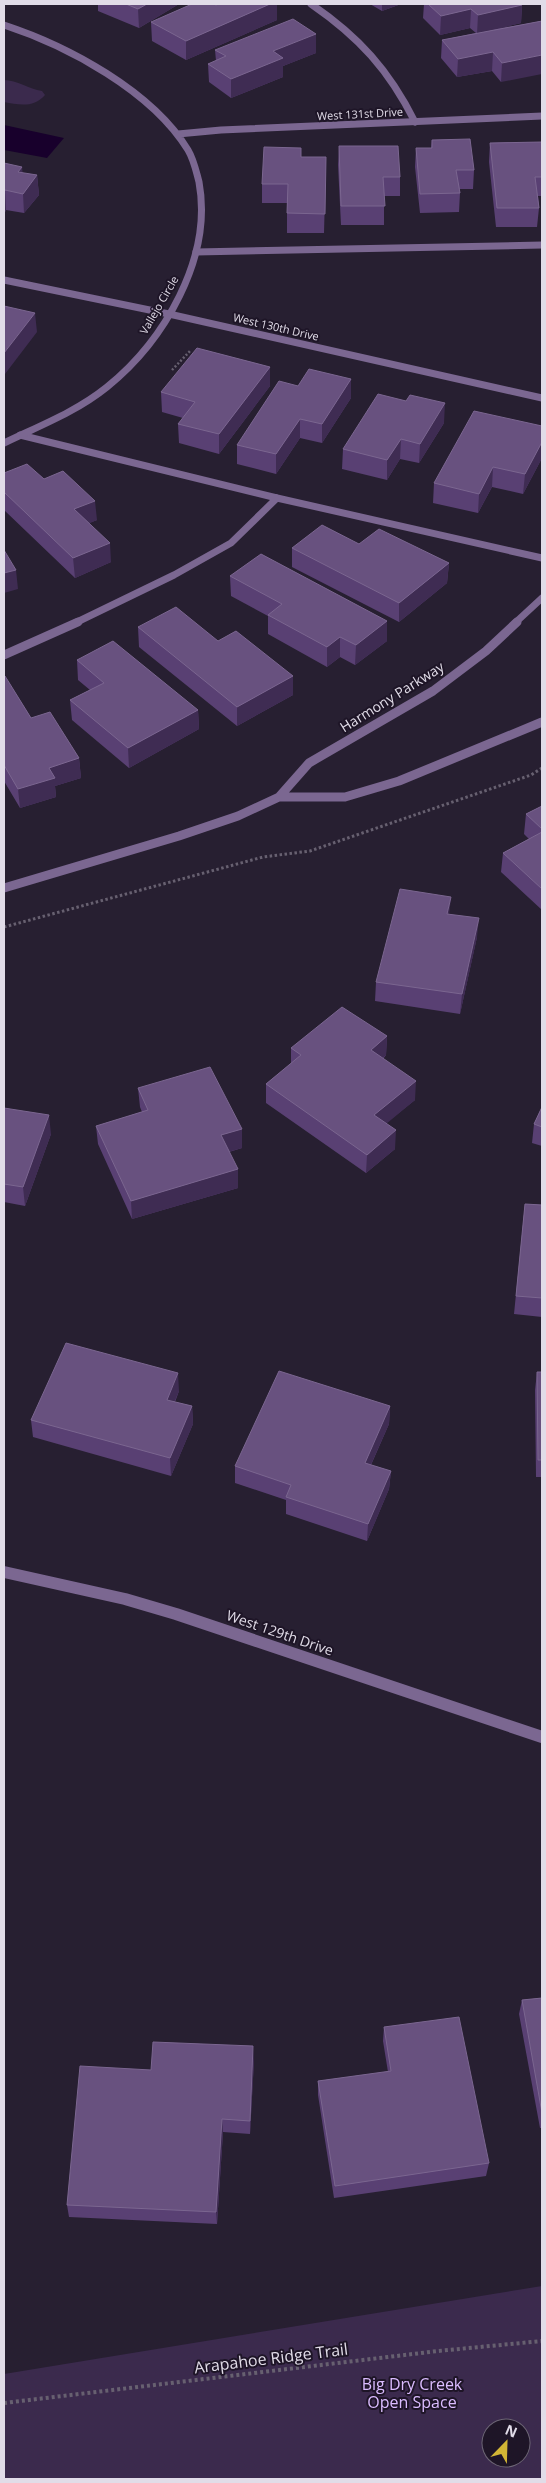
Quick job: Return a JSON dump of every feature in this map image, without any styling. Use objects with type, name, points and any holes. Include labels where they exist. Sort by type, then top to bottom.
[{"type":"street","points":[[311,4],[337,21],[372,53],[401,92],[415,122]]},
{"type":"street","name":"Vallejo Circle","points":[[4,25],[82,57],[117,81],[178,134],[195,163],[200,189],[200,224],[196,252],[186,282],[143,353],[107,387],[74,409],[4,443]]},
{"type":"street","name":"West 131st Drive","points":[[178,134],[221,130],[542,116]]},
{"type":"street","points":[[196,252],[542,245]]},
{"type":"street","name":"West 130th Drive","points":[[4,280],[168,314],[542,398]]},
{"type":"street","points":[[20,435],[277,498],[542,558]]},
{"type":"street","points":[[4,655],[103,611],[232,543],[277,498]]},
{"type":"street","name":"Harmony Parkway","points":[[4,888],[179,836],[238,816],[279,797],[309,762],[433,691],[486,652],[542,598]]},
{"type":"street","name":"Harmony Parkway","points":[[279,797],[345,797],[444,764],[542,722]]},
{"type":"street","name":"West 129th Drive","points":[[4,1572],[125,1599],[176,1614],[542,1737]]},
{"type":"path","points":[[4,926],[264,857],[310,851],[531,775],[542,768]]},
{"type":"path","name":"Arapahoe Ridge Trail","points":[[4,2403],[438,2351],[542,2341]]},
{"type":"green space","points":[[4,80],[14,81],[42,91],[45,95],[36,102],[26,105],[4,102]]},
{"type":"green space","name":"Big Dry Creek Open Space","points":[[542,2286],[542,2479],[4,2479],[4,2374]]},
{"type":"shaded area","points":[[4,125],[64,138],[47,158],[4,150]]},
{"type":"building","points":[[126,4],[147,4],[138,9]]},
{"type":"building","points":[[192,4],[270,4],[186,41],[151,22]]},
{"type":"building","points":[[428,4],[522,5],[478,15],[471,9],[441,16]]},
{"type":"building","points":[[293,19],[316,34],[273,51],[283,58],[231,79],[208,64],[226,56],[215,50]]},
{"type":"building","points":[[542,21],[542,55],[502,63],[493,52],[458,59],[442,40]]},
{"type":"building","points":[[470,139],[474,170],[456,170],[460,193],[420,194],[416,148],[432,148],[432,140]]},
{"type":"building","points":[[542,142],[542,177],[535,177],[539,208],[497,208],[490,143]]},
{"type":"building","points":[[339,146],[398,146],[400,177],[383,177],[385,206],[341,206]]},
{"type":"building","points":[[264,147],[301,148],[301,157],[326,157],[325,214],[287,213],[288,184],[262,184]]},
{"type":"building","points":[[4,163],[22,167],[18,172],[37,175],[23,194],[5,190],[4,192]]},
{"type":"building","points":[[4,306],[35,313],[4,353]]},
{"type":"building","points":[[197,348],[270,367],[219,434],[178,424],[195,402],[161,392]]},
{"type":"building","points":[[309,369],[351,379],[322,424],[300,419],[276,454],[237,445],[279,381],[298,386]]},
{"type":"building","points":[[378,394],[406,401],[410,395],[445,403],[420,444],[401,439],[387,460],[343,449]]},
{"type":"building","points":[[474,411],[542,426],[542,442],[525,474],[493,467],[479,494],[434,483]]},
{"type":"building","points":[[27,464],[44,479],[63,471],[95,501],[74,509],[110,543],[73,558],[4,492],[4,473]]},
{"type":"building","points":[[322,525],[359,544],[379,529],[449,563],[399,603],[292,548]]},
{"type":"building","points":[[4,550],[16,570],[4,573]]},
{"type":"building","points":[[261,554],[387,621],[356,645],[340,637],[327,647],[268,615],[282,604],[230,576]]},
{"type":"building","points":[[176,607],[218,641],[236,631],[293,676],[237,707],[138,627]]},
{"type":"building","points":[[113,641],[198,710],[128,748],[70,700],[104,683],[77,660]]},
{"type":"building","points":[[4,676],[31,718],[50,712],[79,758],[49,768],[55,778],[18,789],[4,765]]},
{"type":"building","points":[[542,806],[542,829],[526,814]]},
{"type":"building","points":[[542,832],[542,889],[503,853]]},
{"type":"building","points":[[400,889],[451,897],[447,914],[479,918],[462,994],[376,982]]},
{"type":"building","points":[[342,1007],[387,1036],[371,1050],[416,1081],[374,1115],[396,1130],[367,1155],[266,1084],[301,1055],[291,1048]]},
{"type":"building","points":[[210,1067],[242,1129],[221,1135],[238,1169],[131,1201],[96,1126],[148,1110],[138,1088]]},
{"type":"building","points":[[542,1107],[542,1127],[534,1124]]},
{"type":"building","points":[[4,1108],[49,1115],[23,1187],[4,1184]]},
{"type":"building","points":[[525,1204],[542,1205],[542,1298],[516,1296]]},
{"type":"building","points":[[66,1343],[178,1373],[167,1400],[192,1406],[170,1458],[31,1420]]},
{"type":"building","points":[[279,1371],[390,1406],[365,1463],[391,1471],[368,1524],[286,1497],[291,1485],[235,1466]]},
{"type":"building","points":[[537,1372],[542,1372],[542,1460],[538,1460]]},
{"type":"building","points":[[542,1998],[542,2113],[522,2000]]},
{"type":"building","points":[[459,2017],[489,2163],[335,2186],[318,2081],[391,2071],[384,2027]]},
{"type":"building","points":[[153,2042],[253,2046],[250,2121],[222,2119],[216,2212],[67,2205],[80,2066],[151,2070]]}]
